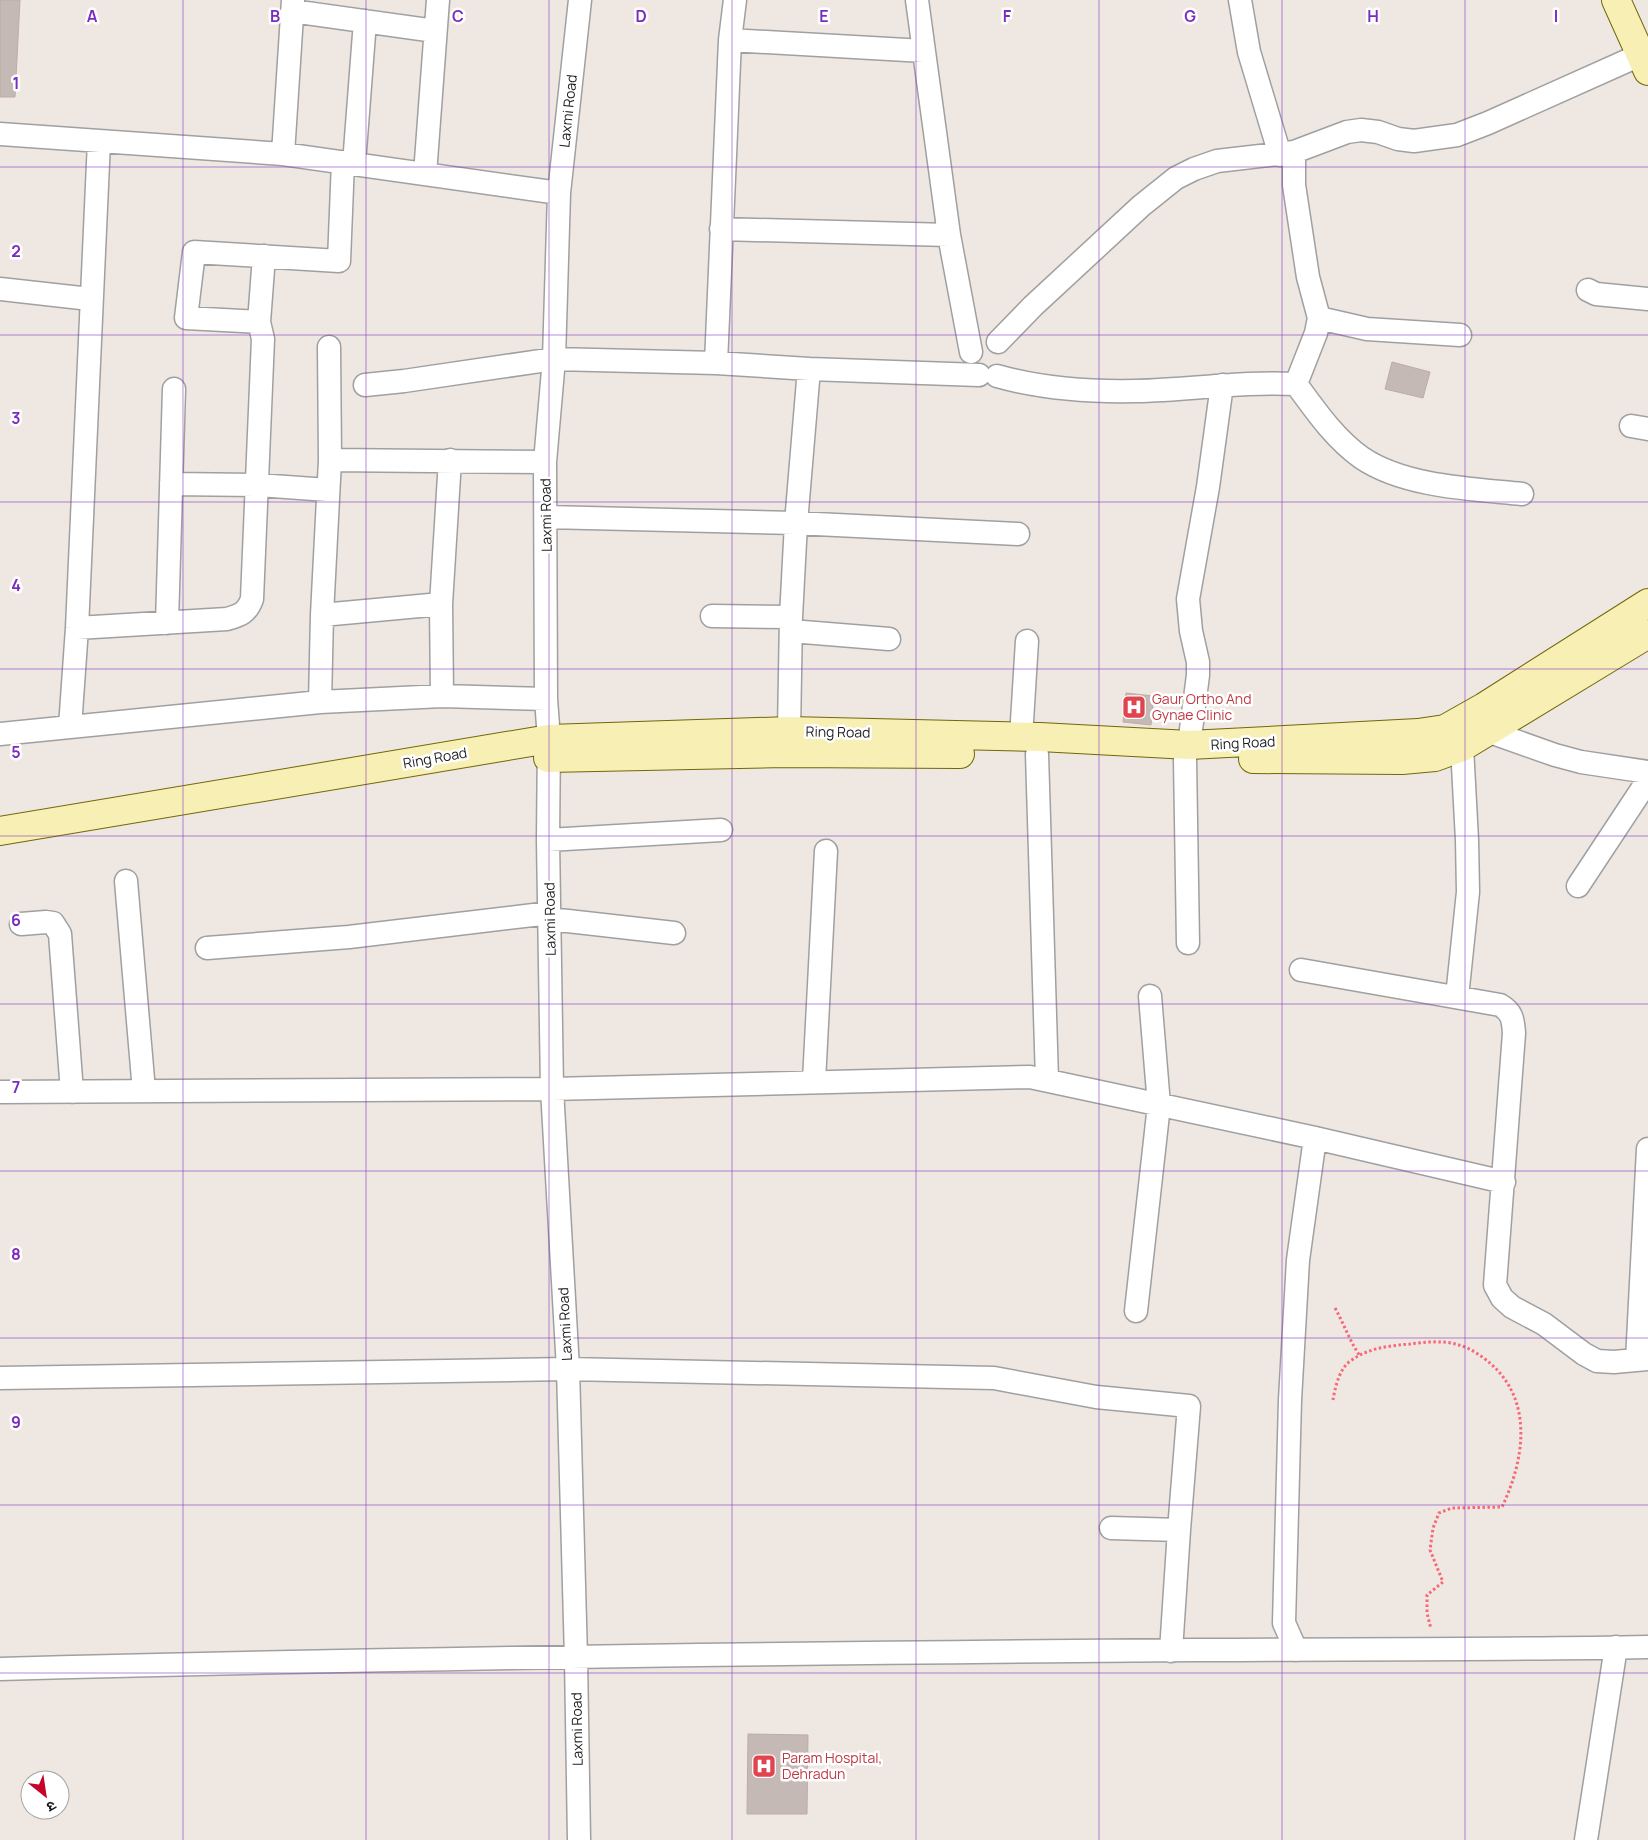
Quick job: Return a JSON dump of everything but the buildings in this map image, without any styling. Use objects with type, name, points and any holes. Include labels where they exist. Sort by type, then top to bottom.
[{"type":"street","points":[[425,174],[438,0]]},
{"type":"street","name":"Laxmi Road","points":[[579,1840],[568,1369],[552,1089],[548,840],[549,748],[546,699],[545,462],[554,359],[559,193],[580,0]]},
{"type":"street","points":[[716,363],[730,40],[735,0]]},
{"type":"street","points":[[917,0],[949,235],[971,352],[972,367],[988,376],[1001,373],[1007,363],[1006,352],[998,342],[986,340],[974,346],[971,352]]},
{"type":"street","points":[[1240,0],[1249,52],[1287,153],[1294,185],[1308,278],[1319,318],[1316,333],[1296,384]]},
{"type":"street","points":[[998,342],[1033,306],[1141,206],[1176,178],[1194,169],[1217,160],[1287,153],[1347,132],[1361,130],[1414,141],[1457,134],[1644,63],[1616,0]]},
{"type":"street","points":[[283,154],[292,5],[365,21],[435,31]]},
{"type":"street","points":[[259,322],[186,318],[194,252],[339,261],[365,21]]},
{"type":"street","points":[[730,40],[924,51]]},
{"type":"street","points":[[0,134],[283,154],[559,193]]},
{"type":"street","points":[[70,727],[99,141]]},
{"type":"street","points":[[721,228],[949,235]]},
{"type":"street","points":[[76,628],[227,619],[240,615],[249,609],[252,600],[258,485],[263,339],[259,322],[264,256]]},
{"type":"street","points":[[0,289],[90,299]]},
{"type":"street","points":[[1588,290],[1596,294],[1648,299]]},
{"type":"street","points":[[1319,318],[1367,329],[1460,335]]},
{"type":"street","points":[[320,702],[322,615],[330,460],[329,347]]},
{"type":"street","points":[[365,385],[554,359],[716,363],[809,369],[988,376],[1044,387],[1076,390],[1138,391],[1268,382],[1296,384],[1338,437],[1363,458],[1392,472],[1423,482],[1522,494]]},
{"type":"street","points":[[789,731],[791,624],[796,523],[809,369]]},
{"type":"street","points":[[1188,943],[1187,752],[1198,675],[1198,662],[1190,631],[1188,599],[1208,487],[1222,386]]},
{"type":"street","points":[[167,623],[174,389]]},
{"type":"street","points":[[330,460],[545,462]]},
{"type":"street","points":[[442,696],[442,604],[450,460]]},
{"type":"street","points":[[171,484],[258,485],[328,490]]},
{"type":"street","points":[[546,517],[796,523],[1018,534]]},
{"type":"street","name":"Ring Road","points":[[1187,752],[1445,729],[1484,707],[1648,603]]},
{"type":"street","points":[[322,615],[442,604]]},
{"type":"street","points":[[712,616],[791,624],[889,639]]},
{"type":"street","name":"Ring Road","points":[[0,831],[549,748],[789,731],[1187,752],[1402,760],[1435,757],[1462,747],[1648,634]]},
{"type":"street","points":[[1027,641],[1029,745],[1047,1080]]},
{"type":"street","points":[[0,734],[320,702],[442,696],[546,699]]},
{"type":"street","points":[[1487,731],[1581,762],[1648,772]]},
{"type":"street","name":"Ring Road","points":[[0,850],[549,748],[784,753],[1029,745]]},
{"type":"street","points":[[1457,997],[1468,892],[1462,747]]},
{"type":"street","points":[[1578,886],[1648,780]]},
{"type":"street","points":[[548,840],[721,830]]},
{"type":"street","points":[[814,1081],[826,852]]},
{"type":"street","points":[[126,881],[144,1092]]},
{"type":"street","points":[[207,948],[349,937],[550,916],[674,933]]},
{"type":"street","points":[[22,924],[53,923],[60,934],[72,1092]]},
{"type":"street","points":[[1301,970],[1500,1005],[1508,1010],[1513,1019],[1514,1033],[1496,1285],[1502,1298],[1512,1307],[1544,1324],[1584,1354],[1597,1361],[1614,1362],[1643,1359],[1648,1149]]},
{"type":"street","points":[[1136,1311],[1159,1105],[1150,996]]},
{"type":"street","points":[[0,1092],[552,1089],[1030,1077],[1315,1138],[1504,1182]]},
{"type":"street","points":[[1296,1650],[1284,1623],[1290,1400],[1298,1260],[1315,1138]]},
{"type":"street","points":[[0,1378],[568,1369],[994,1378],[1096,1397],[1189,1406],[1171,1650]]},
{"type":"street","points":[[1112,1528],[1179,1530]]},
{"type":"street","points":[[0,1669],[576,1658],[1171,1650],[1437,1650],[1648,1647]]},
{"type":"street","points":[[1586,1840],[1616,1648]]},
{"type":"path","points":[[1335,1308],[1350,1342],[1360,1356]]},
{"type":"path","points":[[1332,1400],[1337,1382],[1348,1363],[1374,1348],[1430,1342],[1458,1344],[1483,1357],[1502,1374],[1514,1395],[1521,1422],[1520,1449],[1510,1490],[1502,1508],[1452,1508],[1439,1514],[1433,1528],[1430,1550],[1443,1582],[1427,1595],[1427,1613],[1437,1650]]},
{"type":"place","name":"Gaur Ortho And Gynae Clinic","points":[[1134,707]]},
{"type":"place","name":"Param Hospital, Dehradun","points":[[764,1766]]}]
